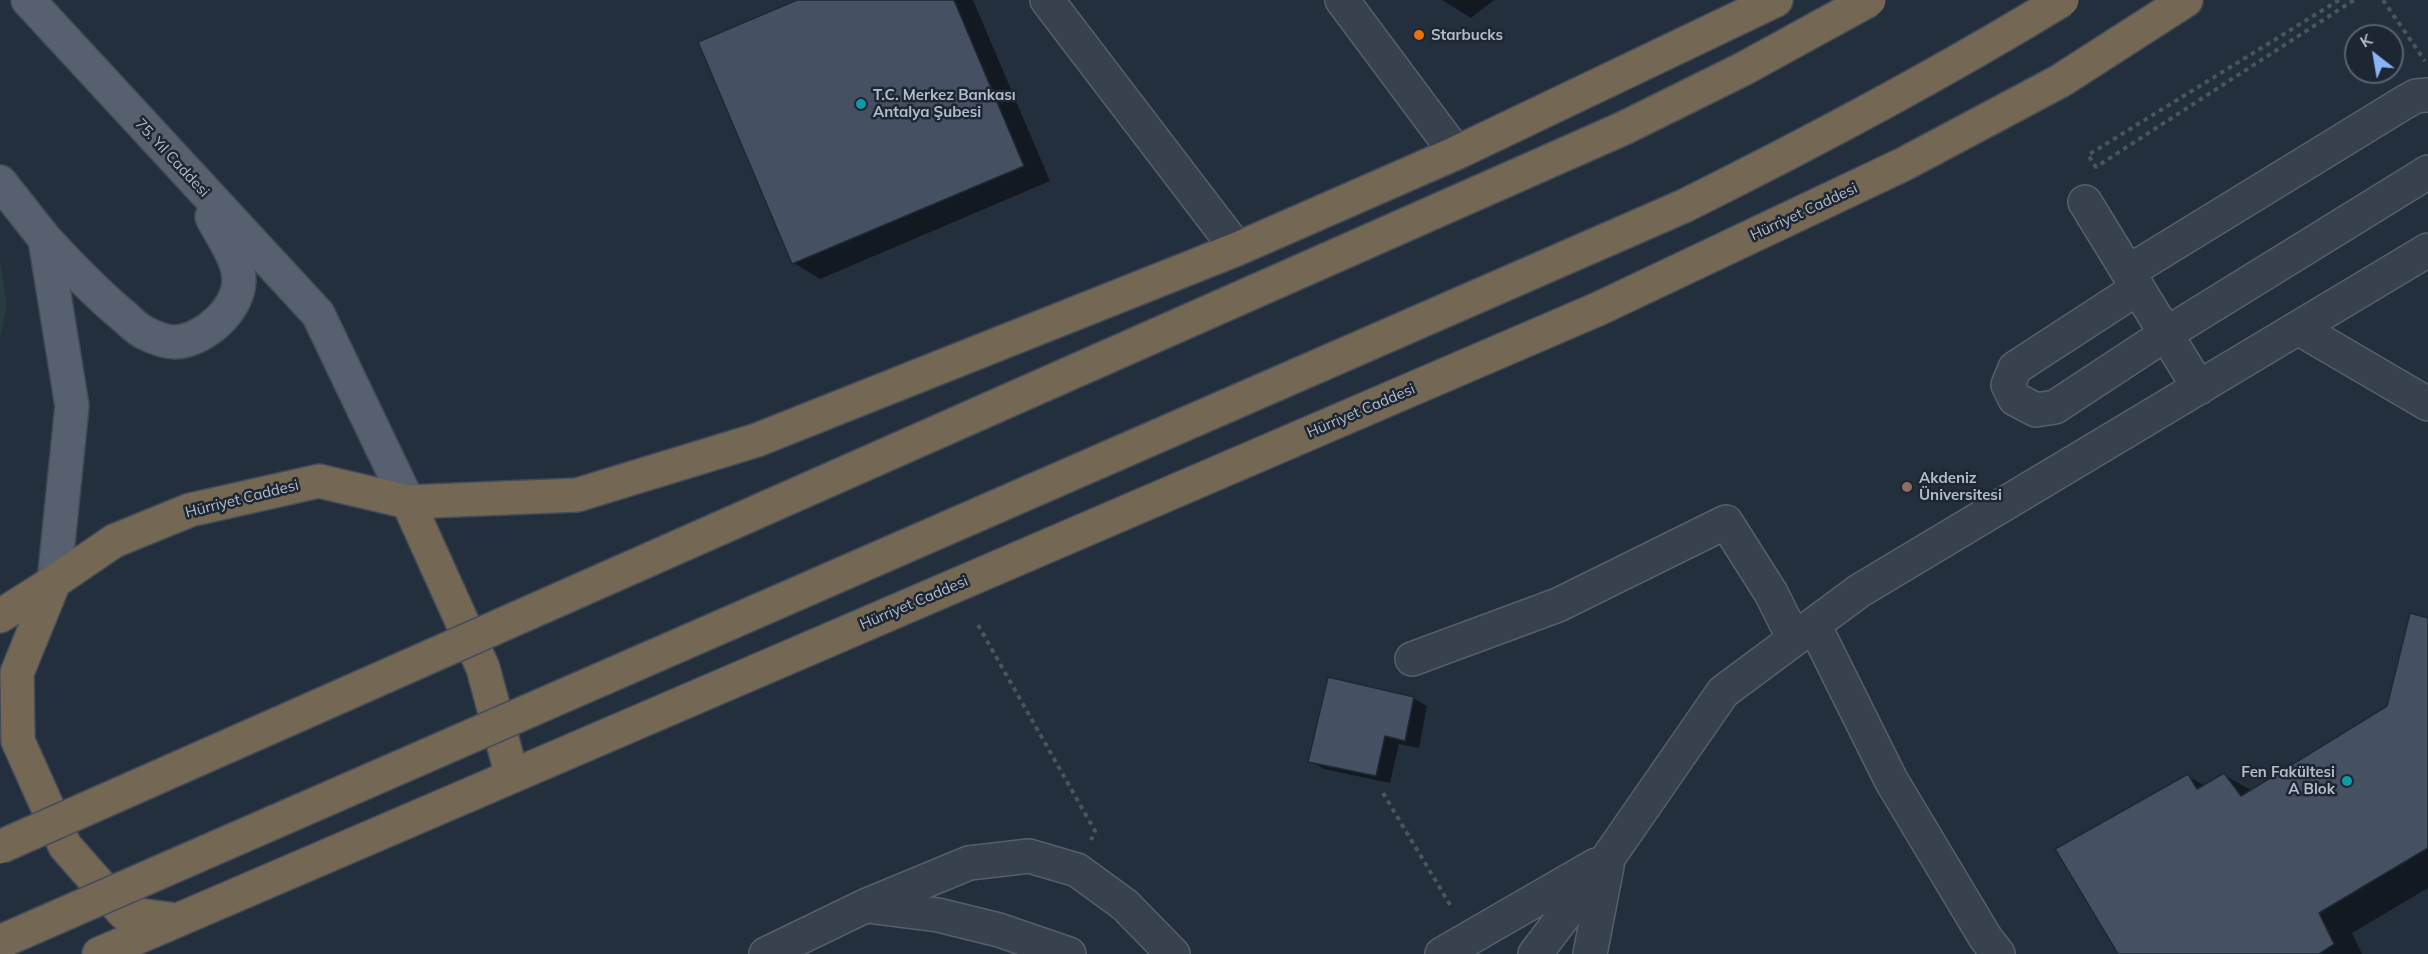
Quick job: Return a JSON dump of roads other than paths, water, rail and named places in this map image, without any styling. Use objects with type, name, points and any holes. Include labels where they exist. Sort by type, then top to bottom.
[{"type":"highway","name":"Hürriyet Caddesi","points":[[0,616],[114,541],[190,510],[319,481],[408,502],[577,495],[757,440],[1237,249],[1456,153],[1776,0]]},
{"type":"highway","points":[[0,847],[1624,128],[1743,69],[1869,0]]},
{"type":"highway","points":[[0,942],[1684,206],[1803,147],[1915,87],[2062,0]]},
{"type":"highway","name":"Hürriyet Caddesi","points":[[99,954],[1598,309],[1904,165],[2060,81],[2186,0]]},
{"type":"highway","points":[[408,502],[483,668],[512,776]]},
{"type":"highway","points":[[54,582],[17,673],[18,741],[64,846],[124,913],[179,920]]},
{"type":"main road","name":"75. Yıl Caddesi","points":[[28,0],[318,314],[408,502]]},
{"type":"main road","points":[[0,182],[45,239],[91,288],[142,332],[156,338],[176,342],[204,333],[221,318],[235,299],[239,279],[233,257],[194,182]]},
{"type":"main road","points":[[45,239],[72,406],[54,582]]},
{"type":"street","points":[[1047,0],[1237,249]]},
{"type":"street","points":[[1342,0],[1456,153]]},
{"type":"street","points":[[2428,95],[2416,96],[2405,102],[2133,280],[2015,368],[2008,385],[2015,399],[2036,410],[2055,407],[2166,334],[2428,172]]},
{"type":"street","points":[[2085,202],[2199,388]]},
{"type":"street","points":[[1535,954],[1608,858],[1724,692],[1859,591],[2428,250]]},
{"type":"street","points":[[2298,328],[2428,404]]},
{"type":"street","points":[[1412,659],[1558,605],[1726,522],[1771,593],[1804,632],[1985,937],[1998,954]]},
{"type":"street","points":[[766,954],[865,906],[969,863],[1029,856],[1077,870],[1125,905],[1173,954]]},
{"type":"street","points":[[1456,946],[1608,858]]},
{"type":"street","points":[[1590,954],[1608,858]]},
{"type":"street","points":[[865,906],[938,915],[999,930],[1069,954]]},
{"type":"place","name":"Starbucks","points":[[1419,35]]},
{"type":"place","name":"T.C. Merkez Bankası Antalya Şubesi","points":[[861,104]]},
{"type":"place","name":"Akdeniz Üniversitesi","points":[[1907,487]]},
{"type":"place","name":"Fen Fakültesi A Blok","points":[[2347,781]]}]
